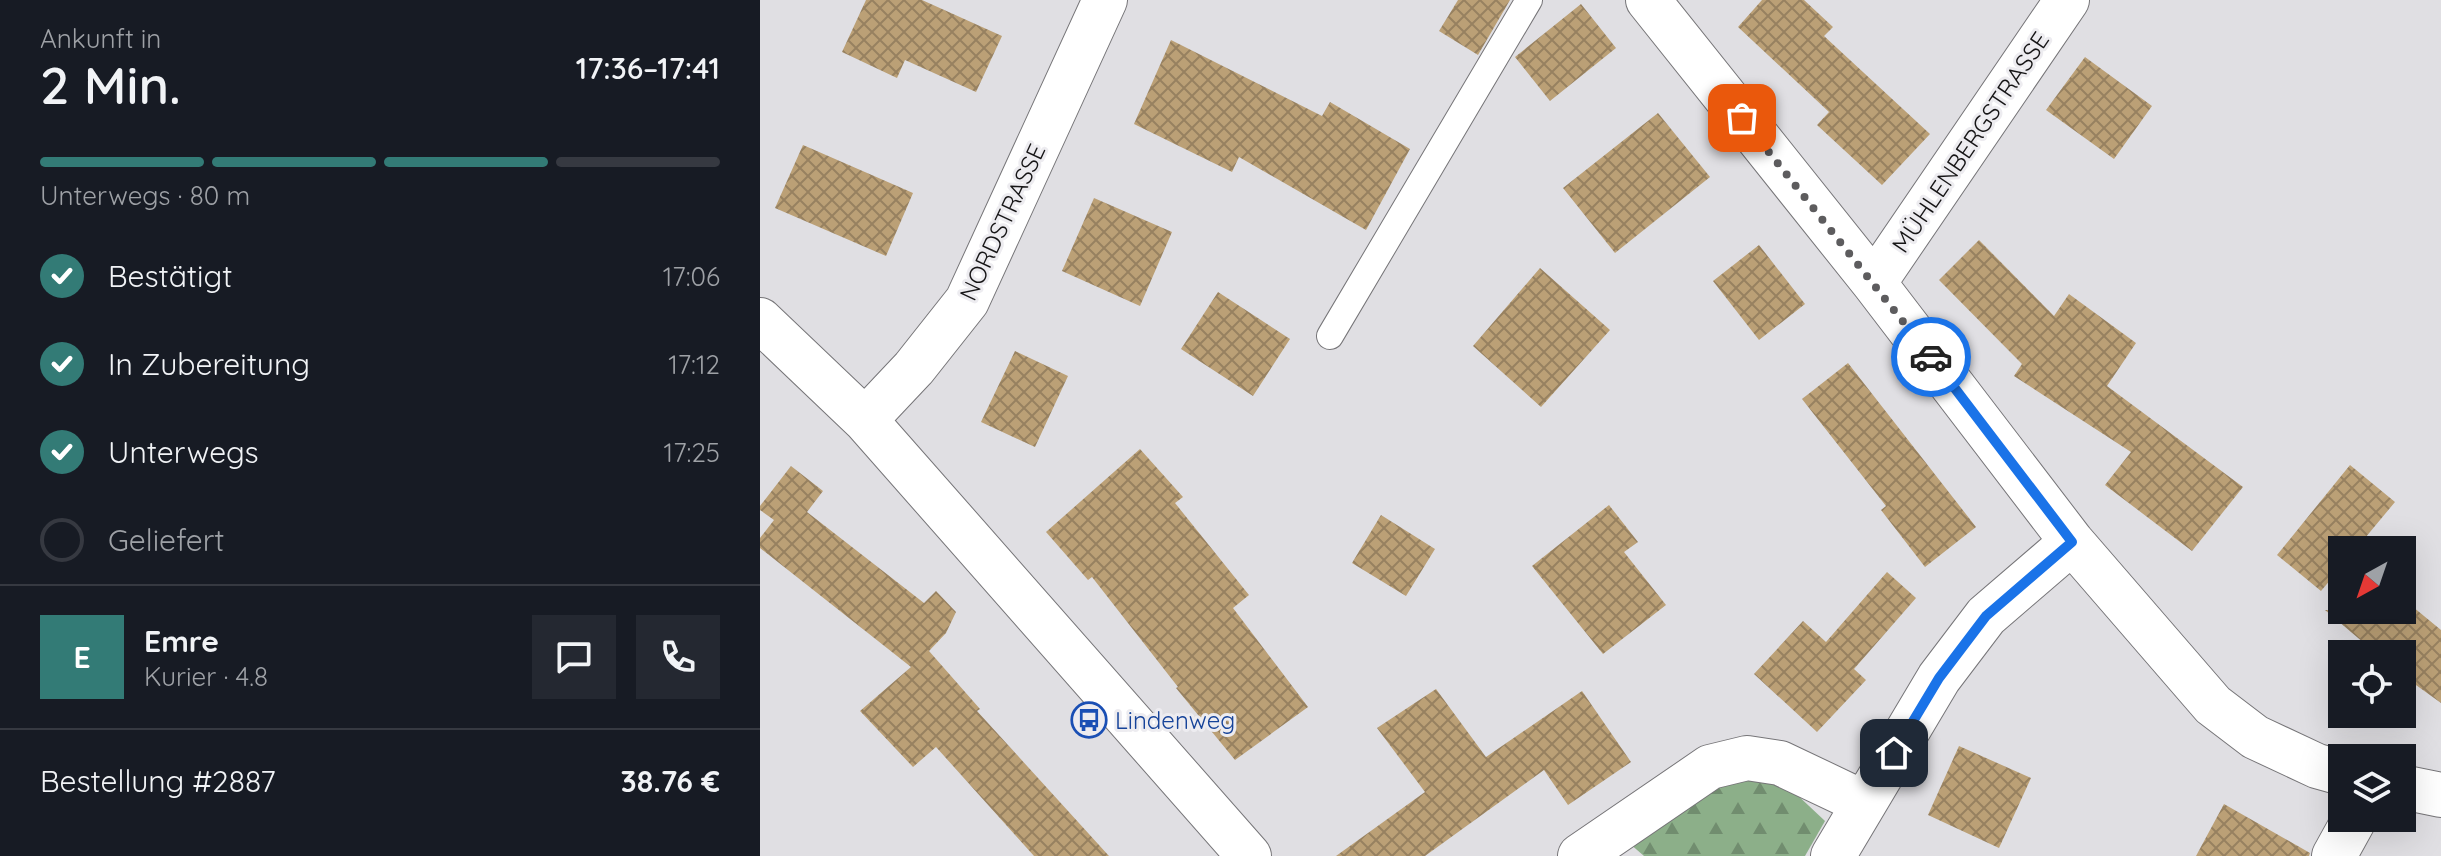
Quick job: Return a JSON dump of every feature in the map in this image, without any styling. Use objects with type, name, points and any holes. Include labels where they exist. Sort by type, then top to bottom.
[{"type":"street","name":"NORDSTRASSE","points":[[865,420],[914,368],[967,301],[1105,0]]},
{"type":"street","name":"MÜHLENBERGSTRASSE","points":[[1648,0],[1874,283],[2072,542],[2213,705],[2255,737],[2328,769]]},
{"type":"street","name":"MÜHLENBERGSTRASSE","points":[[1874,283],[2067,0]]},
{"type":"street","points":[[760,320],[865,420],[1249,856]]},
{"type":"street","points":[[1833,856],[1939,678],[1986,616],[2072,542]]},
{"type":"street","points":[[1580,856],[1710,767],[1747,758],[1780,763],[1864,803]]},
{"type":"street","points":[[2416,790],[2441,795]]},
{"type":"street","points":[[2334,856],[2347,832]]},
{"type":"lane","points":[[1330,336],[1529,0]]},
{"type":"green space","points":[[1748,777],[1792,790],[1825,821],[1805,856],[1644,856],[1629,843],[1702,786]]},
{"type":"building","points":[[866,0],[922,0],[1002,36],[976,92],[905,60],[897,78],[842,52]]},
{"type":"building","points":[[1458,0],[1510,0],[1478,55],[1439,31]]},
{"type":"building","points":[[1762,0],[1804,0],[1833,27],[1824,36],[1930,134],[1882,185],[1817,125],[1829,112],[1738,27]]},
{"type":"building","points":[[1581,4],[1616,48],[1550,101],[1515,57]]},
{"type":"building","points":[[1171,40],[1322,116],[1330,102],[1410,149],[1366,230],[1239,157],[1232,172],[1134,124]]},
{"type":"building","points":[[2085,57],[2152,106],[2114,159],[2046,110]]},
{"type":"building","points":[[1658,113],[1710,177],[1615,253],[1563,188]]},
{"type":"building","points":[[803,145],[913,193],[886,256],[775,208]]},
{"type":"building","points":[[1094,198],[1172,232],[1140,306],[1062,271]]},
{"type":"building","points":[[1979,240],[2054,316],[2069,294],[2136,343],[2107,386],[2243,487],[2192,551],[2105,485],[2131,452],[2014,376],[2022,364],[1939,280]]},
{"type":"building","points":[[1759,245],[1805,304],[1759,340],[1713,281]]},
{"type":"building","points":[[1540,268],[1610,330],[1541,407],[1473,346]]},
{"type":"building","points":[[1218,292],[1290,339],[1253,396],[1181,349]]},
{"type":"building","points":[[1015,351],[1068,376],[1035,447],[981,422]]},
{"type":"building","points":[[1848,363],[1976,527],[1925,567],[1881,510],[1886,506],[1802,399]]},
{"type":"building","points":[[1140,449],[1183,497],[1175,503],[1249,595],[1233,608],[1308,707],[1235,760],[1092,577],[1088,580],[1046,532]]},
{"type":"building","points":[[2350,465],[2395,502],[2367,536],[2328,536],[2328,583],[2321,591],[2277,555]]},
{"type":"building","points":[[791,466],[823,491],[807,512],[924,603],[936,591],[956,612],[946,633],[929,651],[980,709],[977,711],[1109,856],[1034,856],[936,747],[913,767],[860,711],[911,667],[760,548],[760,538],[774,520],[760,510],[760,506]]},
{"type":"building","points":[[1609,505],[1638,542],[1624,552],[1666,605],[1603,654],[1532,566]]},
{"type":"building","points":[[1381,515],[1435,549],[1406,596],[1352,563]]},
{"type":"building","points":[[1887,572],[1916,598],[1854,669],[1866,680],[1817,732],[1754,674],[1803,621],[1826,642]]},
{"type":"building","points":[[2416,609],[2441,630],[2441,703],[2416,685],[2416,640],[2360,640],[2342,624],[2416,624]]},
{"type":"building","points":[[1436,689],[1486,757],[1582,691],[1631,762],[1568,805],[1544,770],[1425,856],[1336,856],[1425,792],[1377,728]]},
{"type":"building","points":[[1959,746],[2031,778],[1999,848],[1928,815]]},
{"type":"building","points":[[2224,804],[2310,853],[2309,856],[2196,856]]},
{"type":"way so far","points":[[1742,118],[1931,357]]},
{"type":"place","name":"Lindenweg","points":[[1089,720]]},
{"type":"route","points":[[1894,753],[1939,678],[1986,616],[2072,542],[1931,357]]}]
